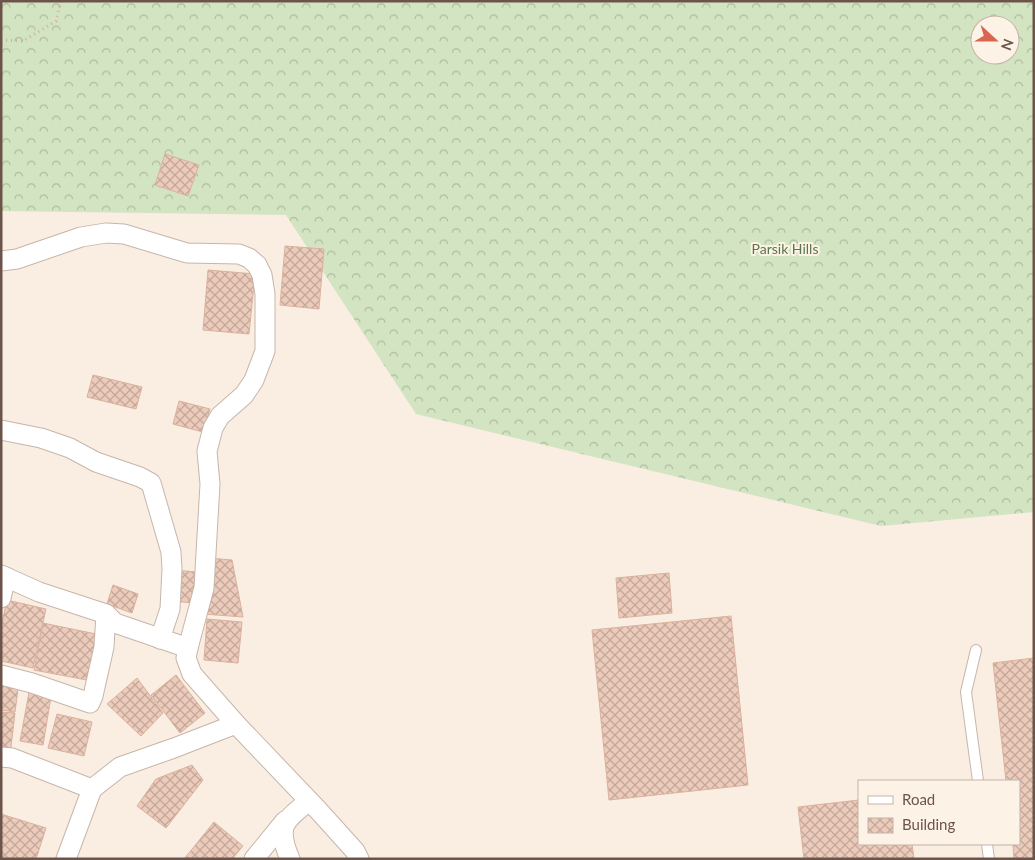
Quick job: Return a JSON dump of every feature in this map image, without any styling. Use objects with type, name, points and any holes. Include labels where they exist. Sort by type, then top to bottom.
[{"type":"street","points":[[1,261],[17,259],[81,237],[106,233],[124,234],[187,253],[239,254],[257,264],[262,275],[264,294],[265,351],[254,380],[244,395],[220,416],[213,428],[206,451],[210,484],[204,588],[186,658],[192,674],[236,724],[309,800],[355,851],[359,859]]},
{"type":"street","points":[[1,430],[41,438],[96,462],[140,477],[150,484],[171,552],[170,609],[160,638]]},
{"type":"street","points":[[1,598],[4,576],[39,592],[106,614],[115,623],[188,648]]},
{"type":"street","points":[[1,675],[32,683],[90,703],[104,647],[106,614]]},
{"type":"street","points":[[66,859],[92,788],[120,767],[236,724]]},
{"type":"street","points":[[1,757],[12,758],[92,788]]},
{"type":"street","points":[[254,859],[288,818],[309,800]]},
{"type":"street","points":[[288,818],[282,838],[290,859]]},
{"type":"lane","points":[[976,650],[966,692],[978,780]]},
{"type":"lane","points":[[987,845],[989,859]]},
{"type":"path","points":[[1,40],[23,41],[56,21],[61,1]]},
{"type":"green space","name":"Parsik Hills","points":[[1,1],[1034,1],[1034,512],[881,526],[416,414],[286,215],[1,211]]},
{"type":"building","points":[[165,154],[199,165],[188,196],[155,185]]},
{"type":"building","points":[[285,246],[324,249],[319,309],[280,305]]},
{"type":"building","points":[[208,270],[255,274],[249,334],[203,330]]},
{"type":"building","points":[[93,375],[142,387],[136,409],[87,397]]},
{"type":"building","points":[[179,401],[210,409],[203,432],[173,424]]},
{"type":"building","points":[[208,558],[232,560],[243,617],[203,614]]},
{"type":"building","points":[[174,570],[197,572],[194,603],[171,601]]},
{"type":"building","points":[[669,573],[672,613],[619,618],[616,578]]},
{"type":"building","points":[[113,585],[138,594],[132,613],[107,604]]},
{"type":"building","points":[[7,600],[46,609],[33,668],[1,661],[1,627]]},
{"type":"building","points":[[731,616],[748,785],[609,800],[592,630]]},
{"type":"building","points":[[207,619],[242,622],[238,663],[204,660]]},
{"type":"building","points":[[43,623],[101,635],[92,681],[34,670]]},
{"type":"building","points":[[1034,658],[1034,859],[1014,859],[1013,845],[1020,845],[1020,780],[1006,780],[993,663]]},
{"type":"building","points":[[176,675],[205,713],[180,733],[151,695]]},
{"type":"building","points":[[137,678],[163,713],[141,736],[107,704]]},
{"type":"building","points":[[1,680],[19,682],[15,712],[1,710]]},
{"type":"building","points":[[30,687],[52,691],[43,745],[20,741]]},
{"type":"building","points":[[1,712],[15,713],[10,755],[1,754]]},
{"type":"building","points":[[57,714],[92,722],[84,756],[48,748]]},
{"type":"building","points":[[192,765],[203,780],[166,828],[137,806],[156,779]]},
{"type":"building","points":[[858,800],[858,845],[912,845],[914,859],[804,859],[798,807]]},
{"type":"building","points":[[1,814],[46,828],[36,859],[1,859]]},
{"type":"building","points":[[214,822],[243,846],[232,859],[184,859]]}]
